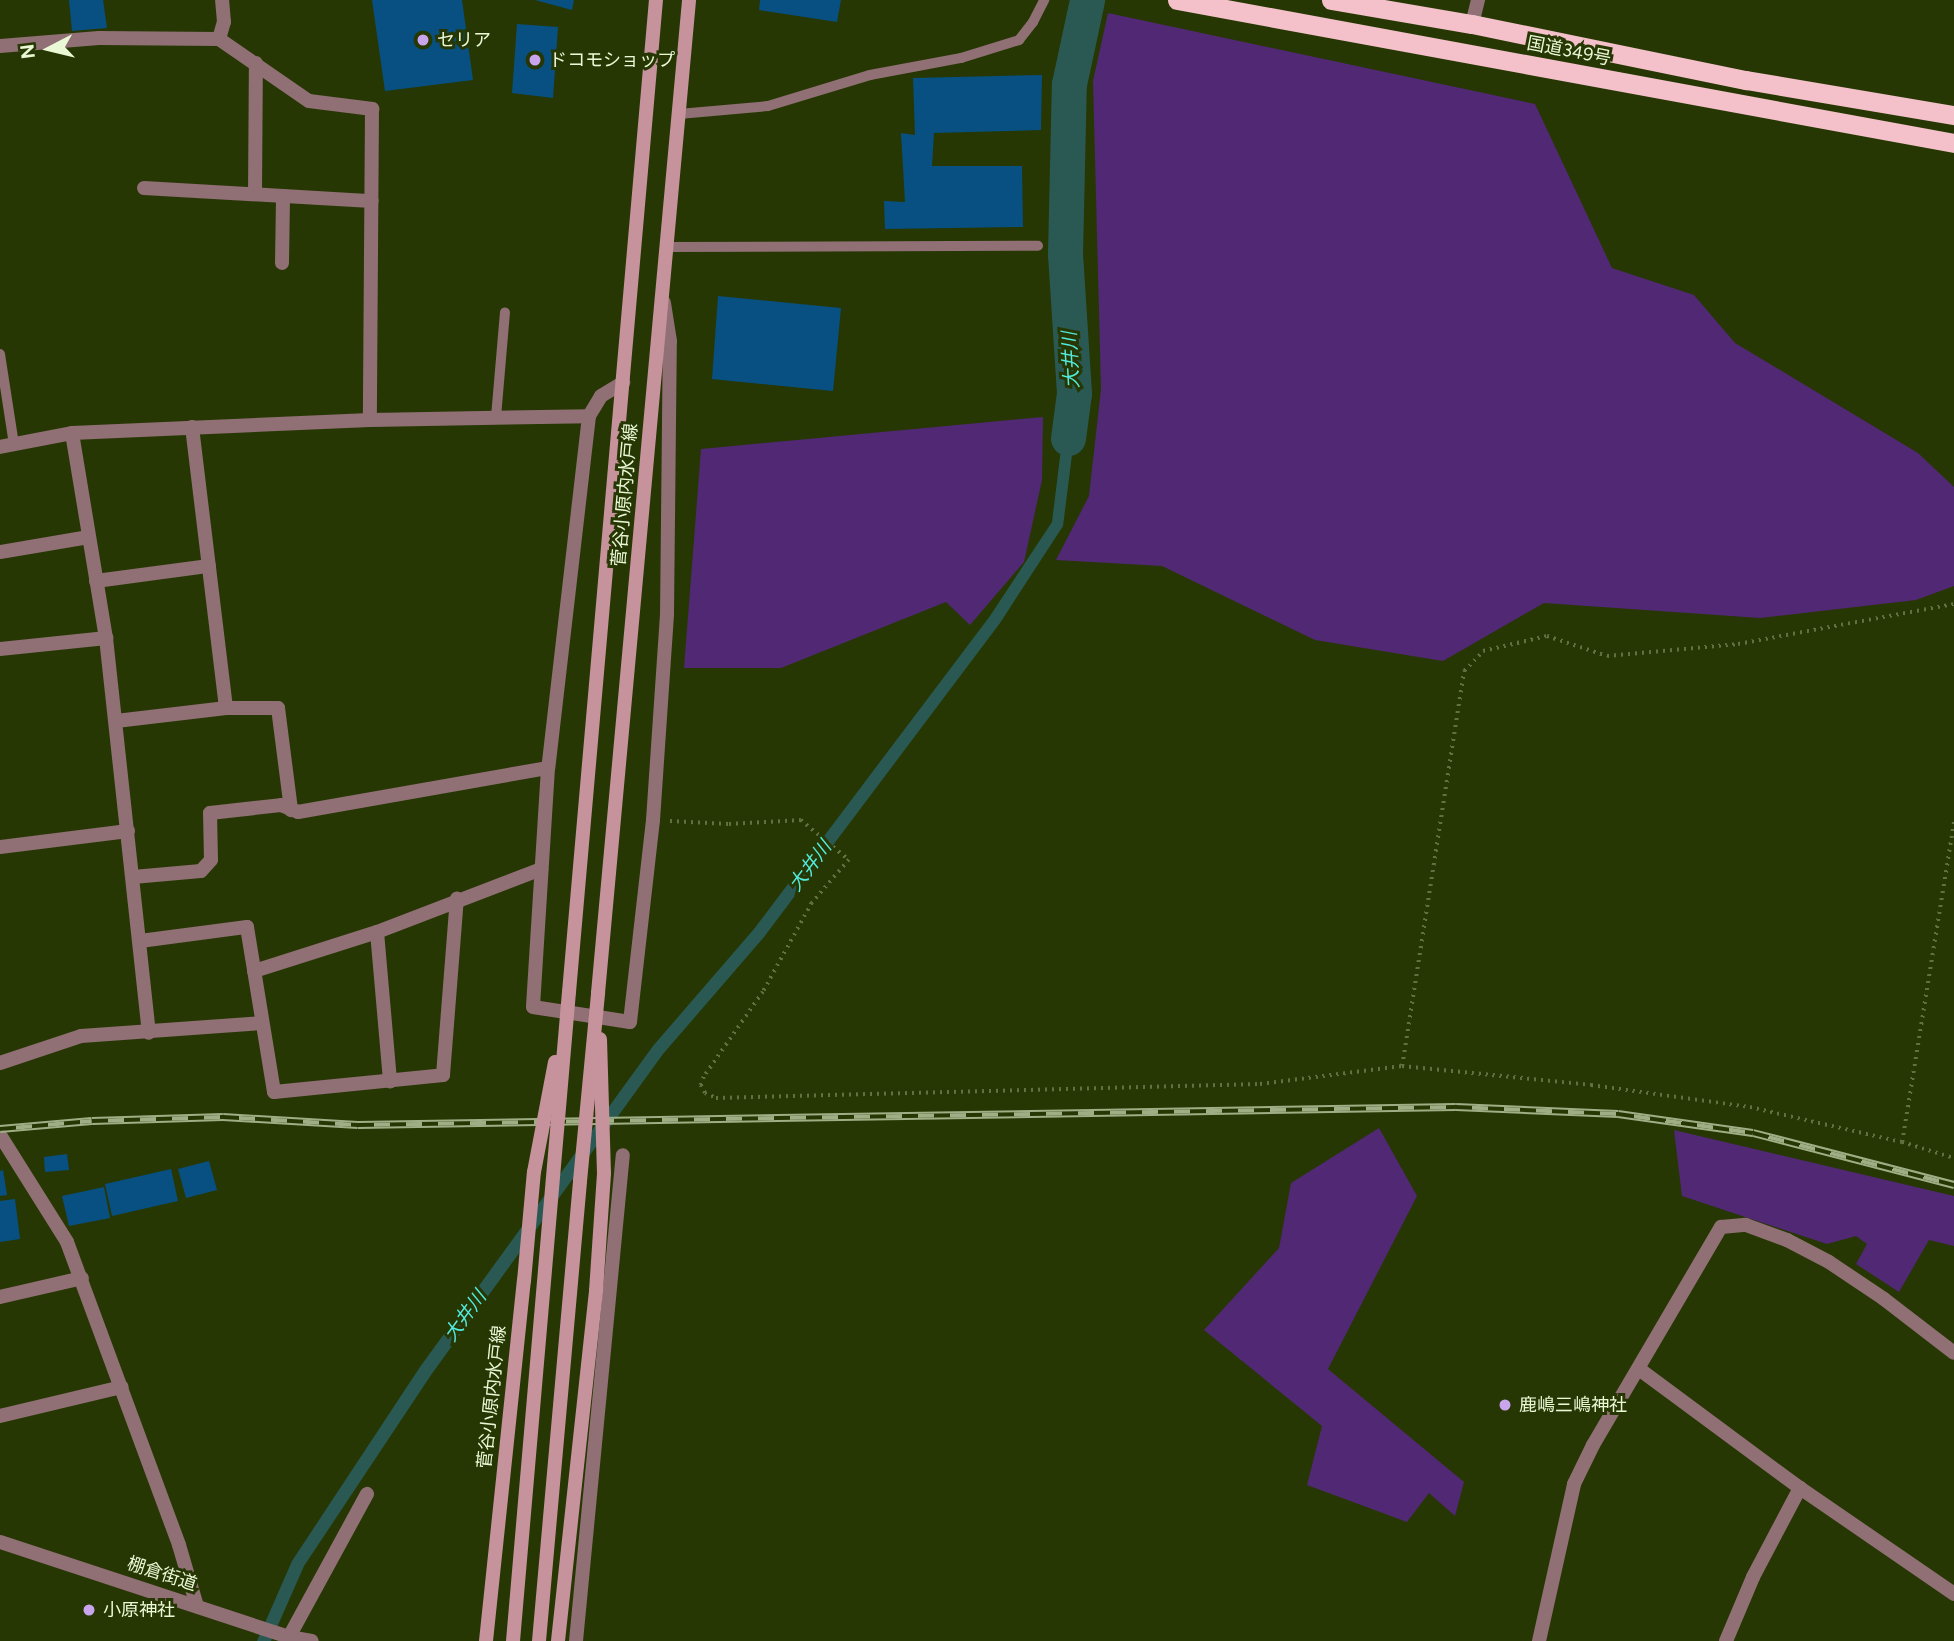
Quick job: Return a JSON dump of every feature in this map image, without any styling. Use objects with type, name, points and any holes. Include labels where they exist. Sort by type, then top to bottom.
[{"type":"highway","name":"国道349号","points":[[1177,0],[1954,143]]},
{"type":"highway","name":"国道349号","points":[[1331,0],[1472,24],[1746,80],[1954,115]]},
{"type":"main road","name":"菅谷小原内水戸線","points":[[513,1641],[656,0]]},
{"type":"main road","name":"菅谷小原内水戸線","points":[[539,1641],[587,1086],[598,993],[690,0]]},
{"type":"main road","name":"菅谷小原内水戸線","points":[[486,1641],[534,1172],[569,992]]},
{"type":"main road","name":"菅谷小原内水戸線","points":[[558,1641],[596,1291],[604,1173],[598,993]]},
{"type":"street","points":[[219,39],[224,22],[222,0]]},
{"type":"street","points":[[1472,24],[1478,0]]},
{"type":"street","points":[[0,46],[99,37],[219,39],[309,101],[372,109],[370,420]]},
{"type":"street","points":[[255,193],[256,63]]},
{"type":"street","points":[[144,188],[372,201]]},
{"type":"street","points":[[282,263],[283,196]]},
{"type":"street","points":[[622,383],[601,396],[589,416],[548,768],[533,1007],[630,1022],[653,820],[667,614],[670,341],[662,290]]},
{"type":"street","points":[[7,446],[72,433],[370,420],[589,416]]},
{"type":"street","points":[[192,428],[226,708]]},
{"type":"street","points":[[72,433],[106,638],[149,1033]]},
{"type":"street","points":[[0,552],[89,537]]},
{"type":"street","points":[[96,581],[209,566]]},
{"type":"street","points":[[0,649],[106,638]]},
{"type":"street","points":[[116,721],[226,708],[278,708],[291,810]]},
{"type":"street","points":[[133,877],[201,871],[211,860],[210,813],[281,805],[298,813],[548,768]]},
{"type":"street","points":[[0,847],[128,831]]},
{"type":"street","points":[[254,971],[377,932],[457,899],[541,869]]},
{"type":"street","points":[[140,941],[247,927],[274,1092],[443,1075],[457,899]]},
{"type":"street","points":[[377,932],[390,1081]]},
{"type":"street","points":[[0,1063],[81,1036],[262,1023]]},
{"type":"street","points":[[0,1135],[67,1242],[179,1545],[197,1606]]},
{"type":"street","points":[[576,1641],[623,1155]]},
{"type":"street","points":[[0,1163],[15,1160]]},
{"type":"street","points":[[1539,1641],[1574,1484],[1592,1445],[1721,1227],[1746,1225],[1787,1240],[1829,1262],[1884,1299],[1954,1353]]},
{"type":"street","points":[[0,1297],[82,1278]]},
{"type":"street","points":[[1639,1369],[1800,1489],[1954,1594]]},
{"type":"street","points":[[0,1416],[122,1387]]},
{"type":"street","points":[[1726,1641],[1753,1577],[1800,1489]]},
{"type":"street","points":[[286,1635],[368,1494]]},
{"type":"street","name":"棚倉街道","points":[[0,1542],[286,1635],[312,1641]]},
{"type":"lane","points":[[679,114],[768,106],[870,75],[961,58],[1018,40],[1033,22],[1044,0]]},
{"type":"lane","points":[[667,247],[1038,246]]},
{"type":"lane","points":[[496,417],[505,312]]},
{"type":"lane","points":[[0,354],[7,446]]},
{"type":"path","points":[[1402,1066],[1464,671],[1483,650],[1547,636],[1607,656],[1738,644],[1954,604]]},
{"type":"path","points":[[653,820],[729,824],[801,820],[849,859],[812,903],[763,992],[704,1077],[701,1085],[705,1093],[716,1098],[1260,1084],[1402,1066],[1591,1085],[1750,1107],[1902,1142],[1954,1158]]},
{"type":"path","points":[[1902,1142],[1954,822]]},
{"type":"shaded area","points":[[1108,13],[1535,104],[1612,268],[1694,295],[1735,343],[1918,453],[1954,487],[1954,586],[1916,600],[1760,618],[1544,603],[1443,661],[1315,640],[1162,566],[1056,560],[1089,496],[1101,389],[1093,81]]},
{"type":"shaded area","points":[[1043,417],[1042,480],[1024,562],[970,625],[946,602],[781,668],[684,668],[701,449]]},
{"type":"shaded area","points":[[1379,1128],[1417,1196],[1328,1369],[1464,1482],[1455,1516],[1429,1493],[1407,1522],[1307,1485],[1322,1426],[1204,1330],[1279,1248],[1291,1183]]},
{"type":"shaded area","points":[[1674,1130],[1954,1196],[1954,1246],[1929,1240],[1899,1292],[1856,1264],[1867,1244],[1856,1236],[1827,1244],[1682,1196]]},
{"type":"water","points":[[1068,392],[1080,392],[1063,526],[1000,623],[764,937],[663,1054],[431,1375],[304,1566],[271,1641],[257,1641],[292,1561],[420,1367],[653,1046],[754,929],[990,616],[1052,522]]},
{"type":"building","points":[[69,0],[103,0],[107,28],[72,31]]},
{"type":"building","name":"セリア","points":[[372,0],[462,0],[473,80],[385,91]]},
{"type":"building","points":[[535,0],[574,0],[572,10]]},
{"type":"building","points":[[760,0],[841,0],[837,22],[759,10]]},
{"type":"building","name":"ドコモショップ","points":[[517,24],[558,27],[553,98],[512,93]]},
{"type":"building","points":[[1042,75],[1041,130],[934,133],[932,166],[1022,166],[1023,227],[885,229],[884,201],[905,202],[901,133],[915,135],[913,78]]},
{"type":"building","points":[[718,296],[841,308],[833,391],[712,379]]},
{"type":"building","points":[[67,1154],[69,1170],[45,1172],[44,1157]]},
{"type":"building","points":[[209,1161],[217,1190],[186,1198],[178,1169]]},
{"type":"building","points":[[171,1169],[178,1201],[112,1216],[105,1184]]},
{"type":"building","points":[[3,1170],[7,1195],[0,1196],[0,1171]]},
{"type":"building","points":[[104,1187],[110,1218],[69,1226],[62,1196]]},
{"type":"building","points":[[15,1199],[20,1239],[0,1242],[0,1201]]},
{"type":"waterway","name":"大井川","points":[[1068,438],[1074,393],[1065,254],[1069,84],[1087,0]]},
{"type":"railway","points":[[0,1129],[92,1121],[223,1117],[358,1125],[1456,1107],[1618,1114],[1753,1133],[1954,1185]]},
{"type":"place","name":"セリア","points":[[423,40]]},
{"type":"place","name":"ドコモショップ","points":[[535,60]]},
{"type":"place","name":"鹿嶋三嶋神社","points":[[1505,1405]]},
{"type":"place","name":"小原神社","points":[[89,1610]]}]
